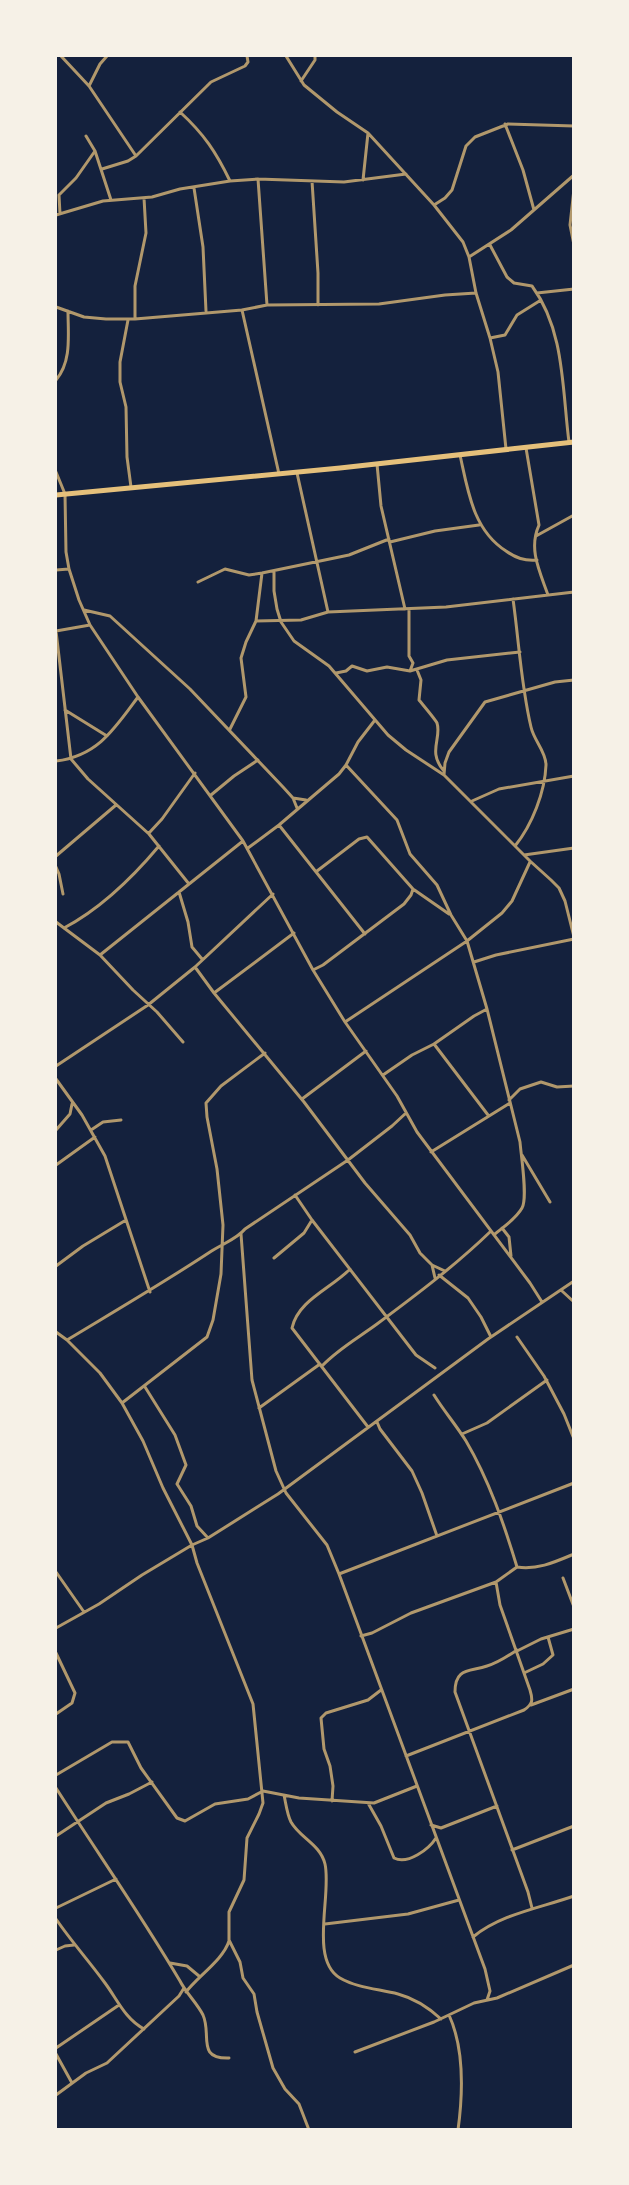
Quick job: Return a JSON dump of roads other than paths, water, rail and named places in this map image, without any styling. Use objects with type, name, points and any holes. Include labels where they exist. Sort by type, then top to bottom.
[{"type":"main road","points":[[56,495],[184,484],[571,442]]},
{"type":"street","points":[[61,56],[88,86],[136,156]]},
{"type":"street","points":[[88,86],[107,56]]},
{"type":"street","points":[[102,169],[128,161],[136,156],[211,82],[245,66],[248,62],[247,56]]},
{"type":"street","points":[[286,56],[301,81],[319,99],[368,133],[434,205],[463,242],[470,257],[476,293],[498,372],[506,449]]},
{"type":"street","points":[[301,81],[315,60],[315,56]]},
{"type":"street","points":[[180,112],[210,144],[230,182]]},
{"type":"street","points":[[505,124],[523,170],[534,210]]},
{"type":"street","points":[[434,205],[452,190],[466,146],[487,131],[505,124],[573,126]]},
{"type":"street","points":[[363,180],[368,133]]},
{"type":"street","points":[[86,136],[95,151],[111,200]]},
{"type":"street","points":[[95,151],[89,156],[79,174],[59,195],[58,214],[81,206],[111,200],[144,198],[230,182],[258,179],[344,182],[406,174]]},
{"type":"street","points":[[470,257],[511,230],[573,175]]},
{"type":"street","points":[[258,179],[267,305]]},
{"type":"street","points":[[312,180],[318,305]]},
{"type":"street","points":[[194,187],[203,247],[206,311]]},
{"type":"street","points":[[573,189],[570,225],[573,245]]},
{"type":"street","points":[[135,319],[135,286],[147,234],[144,198]]},
{"type":"street","points":[[490,244],[507,277],[514,284],[530,285],[537,293],[556,336],[571,442]]},
{"type":"street","points":[[537,293],[573,289]]},
{"type":"street","points":[[56,307],[84,316],[135,319],[206,311],[242,310],[267,305],[379,304],[476,293]]},
{"type":"street","points":[[490,338],[505,334],[517,315],[541,300]]},
{"type":"street","points":[[56,380],[63,372],[67,362],[68,310]]},
{"type":"street","points":[[242,310],[279,474]]},
{"type":"street","points":[[128,319],[120,362],[120,382],[126,407],[126,456],[131,487]]},
{"type":"street","points":[[525,446],[539,525],[534,537],[534,549],[548,595]]},
{"type":"street","points":[[460,454],[468,494],[479,525],[494,543],[513,556],[537,560]]},
{"type":"street","points":[[377,464],[381,506],[407,609],[409,656],[413,663],[410,671]]},
{"type":"street","points":[[56,472],[65,494],[66,552],[69,568],[90,625],[138,697],[248,848],[345,1022],[383,1075],[431,1152],[530,1282],[542,1302]]},
{"type":"street","points":[[296,472],[328,612]]},
{"type":"street","points":[[534,537],[573,515]]},
{"type":"street","points":[[198,582],[225,569],[249,575],[274,571],[349,555],[389,541],[479,525]]},
{"type":"street","points":[[56,570],[69,568]]},
{"type":"street","points":[[274,571],[274,591],[281,622],[294,641],[335,673],[396,743],[444,773],[559,888],[565,901],[573,936],[474,962]]},
{"type":"street","points":[[230,729],[246,697],[241,658],[256,621],[262,573]]},
{"type":"street","points":[[256,621],[281,622],[301,620],[328,612],[407,609],[573,592]]},
{"type":"street","points":[[513,599],[531,729],[546,757],[544,782],[525,833],[515,846]]},
{"type":"street","points":[[84,610],[110,616],[190,689],[293,798],[297,808]]},
{"type":"street","points":[[90,625],[56,631],[71,759],[78,770],[149,834],[189,884]]},
{"type":"street","points":[[335,673],[346,671],[352,666],[367,671],[387,667],[410,671],[447,660],[520,652]]},
{"type":"street","points":[[417,670],[421,680],[419,700],[436,720],[438,728],[436,752],[444,773]]},
{"type":"street","points":[[444,773],[449,752],[481,705],[524,690],[573,680]]},
{"type":"street","points":[[56,761],[71,759],[93,748],[108,736],[138,697]]},
{"type":"street","points":[[56,699],[63,699]]},
{"type":"street","points":[[65,710],[108,736]]},
{"type":"street","points":[[248,848],[339,774],[358,742],[375,720]]},
{"type":"street","points":[[211,795],[258,760]]},
{"type":"street","points":[[259,1408],[321,1365],[502,1228],[524,1205],[521,1154],[510,1101],[467,941],[450,915],[437,885],[410,854],[397,820],[346,765]]},
{"type":"street","points":[[149,834],[195,773]]},
{"type":"street","points":[[472,801],[499,789],[573,776]]},
{"type":"street","points":[[293,798],[306,800]]},
{"type":"street","points":[[56,856],[116,805]]},
{"type":"street","points":[[279,825],[365,934]]},
{"type":"street","points":[[317,872],[358,839],[367,837],[413,889],[450,915]]},
{"type":"street","points":[[100,955],[243,841]]},
{"type":"street","points":[[64,928],[95,907],[130,878],[159,846]]},
{"type":"street","points":[[524,855],[573,848]]},
{"type":"street","points":[[345,1022],[467,941],[507,907],[530,861]]},
{"type":"street","points":[[56,867],[63,894]]},
{"type":"street","points":[[314,970],[404,904],[413,889]]},
{"type":"street","points":[[179,892],[192,946],[202,959]]},
{"type":"street","points":[[56,1066],[148,1005],[195,967],[273,894]]},
{"type":"street","points":[[56,922],[100,955],[183,1042]]},
{"type":"street","points":[[214,993],[294,932]]},
{"type":"street","points":[[195,967],[410,1235],[420,1253],[432,1265],[445,1271]]},
{"type":"street","points":[[383,1075],[487,1009]]},
{"type":"street","points":[[434,1044],[488,1115]]},
{"type":"street","points":[[302,1099],[366,1052]]},
{"type":"street","points":[[122,1403],[207,1337],[217,1302],[222,1244],[221,1202],[206,1103],[221,1086],[265,1053]]},
{"type":"street","points":[[56,1079],[91,1130],[105,1156],[150,1292]]},
{"type":"street","points":[[431,1152],[510,1101],[520,1089],[541,1082],[557,1088],[573,1086]]},
{"type":"street","points":[[56,1130],[70,1114],[72,1102]]},
{"type":"street","points":[[67,1340],[150,1292],[241,1234],[245,1229],[348,1160],[406,1113]]},
{"type":"street","points":[[91,1130],[103,1122],[121,1120]]},
{"type":"street","points":[[56,1165],[95,1137]]},
{"type":"street","points":[[521,1154],[550,1202]]},
{"type":"street","points":[[296,1194],[312,1220],[416,1355],[435,1368]]},
{"type":"street","points":[[56,1266],[83,1246],[126,1220]]},
{"type":"street","points":[[274,1257],[304,1233],[312,1220]]},
{"type":"street","points":[[502,1228],[509,1237],[512,1259]]},
{"type":"street","points":[[241,1234],[250,1365],[276,1471],[284,1489],[327,1545],[339,1574],[489,1982],[488,2000]]},
{"type":"street","points":[[432,1265],[437,1277],[468,1298],[491,1337]]},
{"type":"street","points":[[350,1269],[318,1294],[294,1320],[292,1328],[368,1427]]},
{"type":"street","points":[[56,1628],[192,1545],[208,1538],[284,1489],[491,1337],[562,1291],[573,1281]]},
{"type":"street","points":[[562,1291],[573,1302]]},
{"type":"street","points":[[56,1332],[67,1340],[106,1381],[122,1403],[143,1441],[163,1488],[192,1545],[253,1704],[263,1803],[248,1838],[244,1880],[229,1912],[229,1940],[222,1955],[199,1976],[186,1992]]},
{"type":"street","points":[[517,1336],[547,1380],[564,1414],[573,1439]]},
{"type":"street","points":[[462,1434],[487,1423],[547,1380]]},
{"type":"street","points":[[145,1387],[174,1435],[186,1465],[177,1484],[191,1506],[197,1526],[208,1538]]},
{"type":"street","points":[[434,1395],[462,1434],[499,1511],[517,1567]]},
{"type":"street","points":[[377,1422],[380,1430],[412,1472],[437,1536]]},
{"type":"street","points":[[339,1574],[573,1483]]},
{"type":"street","points":[[361,1636],[372,1633],[411,1613],[496,1582],[517,1567],[544,1566],[573,1554]]},
{"type":"street","points":[[56,1572],[84,1612]]},
{"type":"street","points":[[564,1578],[573,1607]]},
{"type":"street","points":[[496,1582],[497,1596],[532,1697],[531,1705]]},
{"type":"street","points":[[532,1908],[454,1692],[455,1683],[465,1670],[488,1666],[548,1637],[573,1629]]},
{"type":"street","points":[[524,1673],[543,1664],[554,1655],[548,1637]]},
{"type":"street","points":[[56,1653],[75,1693],[72,1703],[56,1714]]},
{"type":"street","points":[[406,1756],[470,1733],[573,1689]]},
{"type":"street","points":[[332,1801],[333,1786],[330,1766],[324,1749],[321,1718],[326,1713],[368,1700],[381,1690]]},
{"type":"street","points":[[56,1775],[112,1742],[128,1742],[177,1818],[185,1821],[215,1804],[248,1799],[262,1791],[332,1801],[374,1803],[417,1786]]},
{"type":"street","points":[[56,1836],[106,1803],[152,1782]]},
{"type":"street","points":[[56,1788],[204,2017],[206,2044],[210,2053],[219,2058],[229,2058]]},
{"type":"street","points":[[284,1795],[291,1821],[317,1848],[325,1865],[324,1948],[326,1961],[331,1970],[340,1978],[406,1997],[441,2019]]},
{"type":"street","points":[[368,1803],[381,1826],[394,1858],[399,1861],[430,1848],[436,1838]]},
{"type":"street","points":[[431,1825],[441,1828],[497,1806]]},
{"type":"street","points":[[512,1851],[573,1826]]},
{"type":"street","points":[[56,1908],[116,1879]]},
{"type":"street","points":[[473,1937],[488,1926],[532,1908],[573,1896]]},
{"type":"street","points":[[325,1924],[408,1914],[459,1900]]},
{"type":"street","points":[[56,1919],[74,1945],[106,1983],[119,2005],[136,2025],[145,2029]]},
{"type":"street","points":[[229,1940],[240,1962],[243,1978],[255,1994],[257,2012],[273,2068],[285,2089],[299,2104],[309,2130]]},
{"type":"street","points":[[56,1950],[74,1945]]},
{"type":"street","points":[[170,1963],[182,1964],[199,1976]]},
{"type":"street","points":[[355,2052],[573,1965]]},
{"type":"street","points":[[56,2095],[86,2073],[107,2063],[179,1996],[184,1988]]},
{"type":"street","points":[[56,2048],[119,2005]]},
{"type":"street","points":[[449,2015],[457,2042],[461,2071],[462,2100],[458,2130]]},
{"type":"street","points":[[56,2054],[72,2084]]}]
